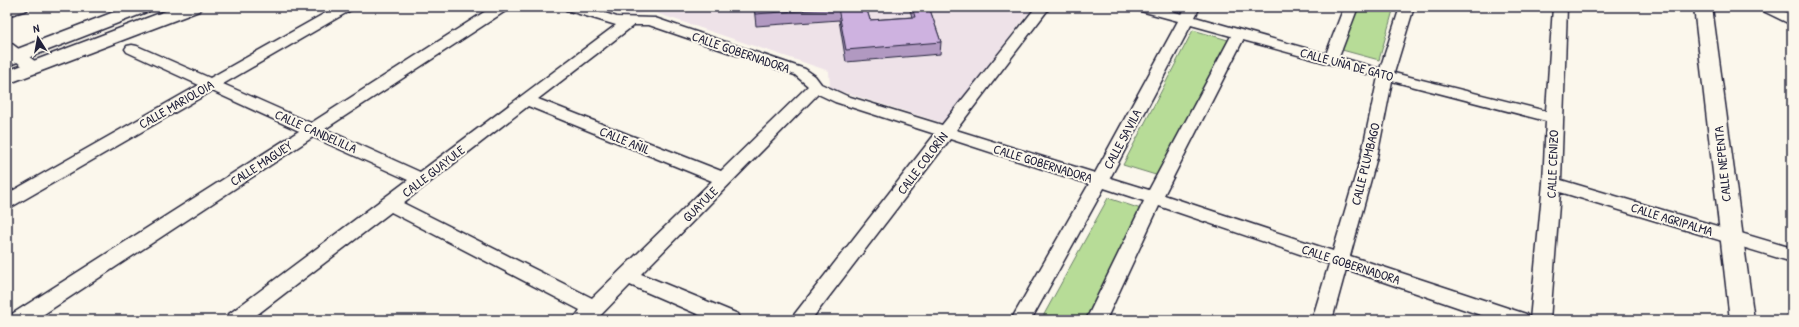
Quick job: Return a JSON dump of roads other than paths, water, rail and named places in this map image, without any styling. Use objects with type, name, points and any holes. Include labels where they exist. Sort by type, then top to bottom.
[{"type":"main road","points":[[11,55],[143,7]]},
{"type":"main road","points":[[7,78],[193,7]]},
{"type":"street","points":[[7,12],[22,7]]},
{"type":"street","name":"CALLE MARIOLOIA","points":[[7,202],[346,7]]},
{"type":"street","name":"CALLE MAGUEY","points":[[19,320],[502,7]]},
{"type":"street","name":"CALLE GOBERNADORA","points":[[571,7],[616,21],[650,21],[800,72],[810,79],[816,87],[841,100],[1100,180],[1519,320]]},
{"type":"street","name":"CALLE COLORÍN","points":[[800,320],[891,205],[944,132],[1043,7]]},
{"type":"street","name":"CALLE UÑA DE GATO","points":[[1142,7],[1189,13],[1239,34],[1386,75],[1554,118]]},
{"type":"street","points":[[1331,59],[1351,7]]},
{"type":"street","name":"CALLE PLUMBAGO","points":[[1322,320],[1368,157],[1386,75],[1407,7]]},
{"type":"street","name":"CALLE CENIZO","points":[[1540,320],[1552,183],[1560,7]]},
{"type":"street","name":"CALLE NEPENTA","points":[[1703,7],[1730,237],[1742,320]]},
{"type":"street","points":[[1766,7],[1792,21]]},
{"type":"street","name":"CALLE SAVILA","points":[[1021,320],[1100,180],[1189,13]]},
{"type":"street","name":"CALLE GUAYULE","points":[[236,320],[629,22]]},
{"type":"street","points":[[1096,320],[1154,198],[1239,34]]},
{"type":"street","name":"CALLE CANDELILLA","points":[[132,49],[210,85],[313,129],[421,179]]},
{"type":"street","points":[[11,55],[34,68]]},
{"type":"street","name":"GUAYULE","points":[[588,314],[816,87]]},
{"type":"street","name":"CALLE AÑIL","points":[[527,100],[724,180]]},
{"type":"street","name":"CALLE AGRIPALMA","points":[[1552,183],[1792,255]]},
{"type":"street","points":[[390,204],[588,314]]},
{"type":"street","points":[[627,276],[731,320]]}]
